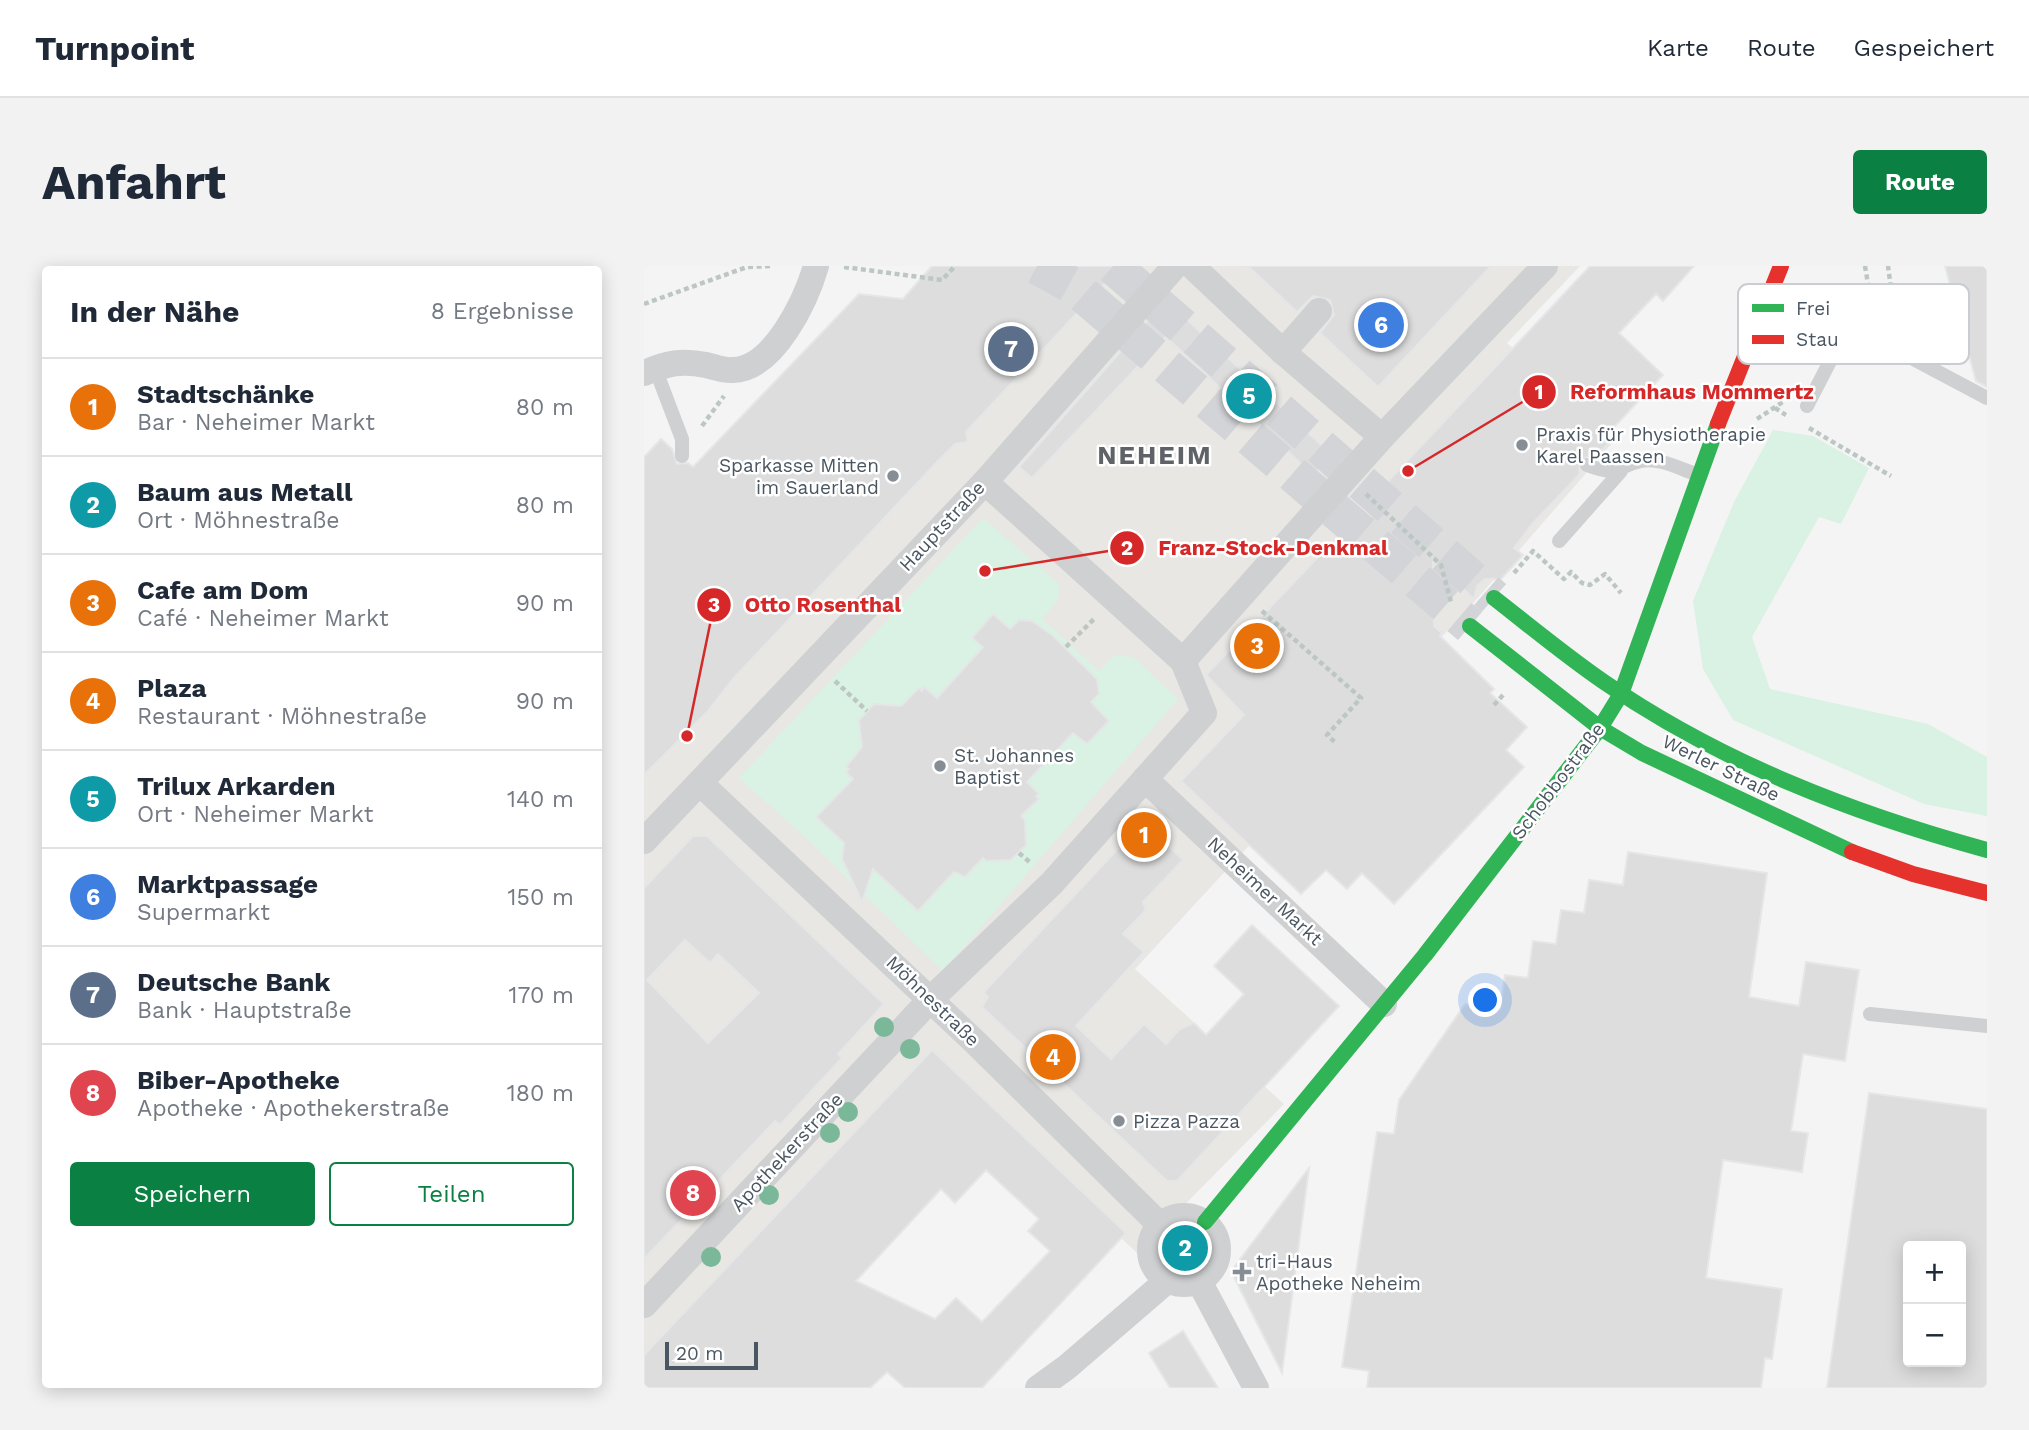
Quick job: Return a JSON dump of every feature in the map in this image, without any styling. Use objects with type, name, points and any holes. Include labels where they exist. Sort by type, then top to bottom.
[{"type":"street","points":[[649,370],[686,361],[736,370],[759,360],[799,310],[816,266]]},
{"type":"street","name":"Hauptstraße","points":[[644,841],[985,482],[1175,266]]},
{"type":"street","points":[[1192,266],[1283,352],[1382,438]]},
{"type":"street","points":[[1183,661],[1382,438],[1545,266]]},
{"type":"street","name":"Schobbostraße","points":[[1774,284],[1781,266]]},
{"type":"street","points":[[1283,352],[1319,311]]},
{"type":"street","name":"Schobbostraße","points":[[1205,1222],[1426,955],[1600,728],[1621,694],[1697,475],[1742,364]]},
{"type":"street","points":[[931,999],[1052,883],[1204,713],[1183,661],[985,482]]},
{"type":"street","name":"Werler Straße","points":[[1494,598],[1621,694],[1736,757],[1829,800],[1924,834],[1987,850]]},
{"type":"street","name":"Werler Straße","points":[[1470,626],[1600,728],[1642,753],[1830,844],[1913,874],[1985,891]]},
{"type":"street","name":"Neheimer Markt","points":[[1145,779],[1384,1004]]},
{"type":"street","name":"Möhnestraße","points":[[700,783],[931,999],[1160,1225]]},
{"type":"street","name":"Apothekerstraße","points":[[644,1305],[931,999]]},
{"type":"street","points":[[1186,1216],[1205,1222],[1214,1233],[1218,1249],[1213,1268],[1199,1281],[1183,1284],[1168,1280],[1155,1268],[1150,1255],[1151,1239],[1160,1225],[1172,1217],[1186,1216]]},
{"type":"street","points":[[1038,1388],[1168,1280]]},
{"type":"street","points":[[1199,1281],[1256,1388]]},
{"type":"lane","points":[[1807,406],[1829,364]]},
{"type":"lane","points":[[1925,364],[1987,398]]},
{"type":"lane","points":[[649,370],[678,427],[682,456]]},
{"type":"lane","points":[[1559,541],[1621,471],[1642,461],[1654,460],[1697,475]]},
{"type":"lane","points":[[1587,465],[1621,471]]},
{"type":"lane","points":[[1870,1014],[1987,1026]]},
{"type":"path","points":[[644,304],[747,267],[771,266]]},
{"type":"path","points":[[857,268],[942,280],[955,266]]},
{"type":"path","points":[[1865,266],[1868,284]]},
{"type":"path","points":[[1888,266],[1889,284]]},
{"type":"path","points":[[1717,426],[1760,418],[1819,382]]},
{"type":"path","points":[[1775,408],[1891,476]]},
{"type":"path","points":[[1349,476],[1441,565],[1448,599],[1456,606]]},
{"type":"path","points":[[1533,551],[1564,579],[1571,572],[1582,583],[1590,585],[1605,574]]},
{"type":"path","points":[[1066,647],[1114,599]]},
{"type":"path","points":[[1265,613],[1361,698],[1327,735],[1337,744]]},
{"type":"path","points":[[814,662],[867,711]]},
{"type":"shaded area","points":[[1006,266],[1580,266],[1507,343],[1614,441],[1475,601],[1135,969],[1284,1104],[1137,1253],[974,1098],[644,1388],[644,670]]},
{"type":"green space","points":[[1773,430],[1813,436],[1869,468],[1841,524],[1819,517],[1752,637],[1770,689],[1928,724],[1987,757],[1987,816],[1924,804],[1733,720],[1703,669],[1693,601],[1734,502]]},
{"type":"green space","points":[[983,518],[1059,584],[1058,600],[1042,619],[1099,671],[1115,655],[1133,657],[1178,699],[943,971],[806,838],[739,778]]},
{"type":"building","points":[[932,266],[1121,266],[966,432],[968,442],[955,444],[936,463],[733,679],[708,711],[644,775],[644,457],[661,439],[672,449],[677,464],[688,463],[693,467],[859,294],[903,299]]},
{"type":"building","points":[[1248,266],[1491,266],[1378,387],[1320,333],[1334,315],[1330,300],[1313,296],[1297,312]]},
{"type":"building","points":[[1590,266],[1694,266],[1663,301],[1656,294],[1619,333],[1663,375],[1603,439],[1608,444],[1594,457],[1580,458],[1579,475],[1533,523],[1514,548],[1523,555],[1501,579],[1485,579],[1477,586],[1474,599],[1433,560],[1434,626],[1442,633],[1440,636],[1494,689],[1490,693],[1527,727],[1506,750],[1524,767],[1394,904],[1362,873],[1347,889],[1326,870],[1301,894],[1181,781],[1244,715],[1206,675],[1338,536],[1346,543],[1386,502],[1377,493]]},
{"type":"building","points":[[1945,266],[1987,266],[1987,387],[1976,381],[1969,355],[1969,284],[1950,284]]},
{"type":"building","points":[[1166,300],[1332,455],[1313,475],[1166,337],[1032,478],[1019,467]]},
{"type":"building","name":"St. Johannes Baptist","points":[[993,614],[1010,629],[1019,620],[1032,621],[1052,635],[1097,679],[1099,694],[1091,702],[1109,721],[1087,744],[1073,733],[1027,782],[1039,794],[1036,796],[1039,799],[1021,816],[1025,820],[1026,845],[1011,860],[986,861],[983,858],[965,877],[954,872],[918,911],[873,869],[862,902],[842,859],[844,843],[816,817],[853,779],[846,772],[849,769],[846,767],[862,747],[859,720],[874,704],[901,706],[919,688],[922,691],[924,687],[937,698],[983,647],[972,638]]},
{"type":"building","points":[[1143,822],[1183,860],[1143,902],[1146,910],[1123,934],[1144,952],[1076,1026],[1111,1059],[1144,1024],[1166,1044],[1180,1029],[1194,1023],[1206,1035],[1244,994],[1214,966],[1252,925],[1339,1006],[1177,1181],[1167,1181],[982,1007],[988,997],[984,992]]},
{"type":"building","points":[[693,836],[707,836],[884,1004],[838,1054],[842,1058],[780,1125],[775,1121],[644,1259],[644,888]],"holes":[[[685,940],[710,963],[718,954],[759,993],[708,1043],[647,980]]]},
{"type":"building","points":[[1628,852],[1767,873],[1749,997],[1799,1006],[1806,962],[1859,970],[1845,1061],[1803,1054],[1791,1131],[1808,1133],[1802,1172],[1723,1160],[1706,1278],[1782,1289],[1772,1359],[1765,1358],[1761,1388],[1367,1388],[1369,1371],[1342,1367],[1377,1132],[1394,1134],[1399,1100],[1465,1004],[1500,1009],[1505,975],[1528,978],[1533,941],[1556,944],[1561,910],[1584,913],[1589,880],[1623,885]]},
{"type":"building","points":[[932,1050],[1126,1233],[982,1388],[905,1388],[887,1372],[870,1388],[644,1388],[644,1355]],"holes":[[[986,1170],[1039,1219],[1028,1231],[1050,1251],[982,1322],[956,1298],[935,1319],[856,1281],[941,1189],[955,1203]]]},
{"type":"building","points":[[1869,1093],[1987,1109],[1987,1388],[1827,1388]]},
{"type":"building","points":[[1309,1168],[1282,1373],[1231,1271]]},
{"type":"building","points":[[1183,1331],[1218,1388],[1170,1388],[1149,1353]]},
{"type":"tunnel","points":[[1037,266],[1072,285],[1470,626]]},
{"type":"tunnel","points":[[1113,266],[1494,598]]},
{"type":"traffic: fast","points":[[1205,1222],[1425,955],[1600,728],[1621,694],[1718,424]]},
{"type":"traffic: fast","points":[[1494,598],[1604,682],[1694,737],[1741,761],[1837,802],[1987,850]]},
{"type":"traffic: fast","points":[[1470,626],[1600,728],[1642,753],[1852,852]]},
{"type":"traffic: jam","points":[[1774,284],[1781,266]]},
{"type":"traffic: jam","points":[[1718,424],[1742,364]]},
{"type":"traffic: jam","points":[[1852,852],[1913,874],[1987,893]]},
{"type":"place","name":"Marktpassage","points":[[1381,325]]},
{"type":"place","name":"Deutsche Bank","points":[[1011,349]]},
{"type":"place","name":"Trilux Arkarden","points":[[1249,396]]},
{"type":"place","name":"Praxis für Physiotherapie Karel Paassen","points":[[1522,445]]},
{"type":"place","name":"Reformhaus Mommertz","points":[[1408,471]]},
{"type":"place","name":"Sparkasse Mitten im Sauerland","points":[[893,476]]},
{"type":"place","name":"Franz-Stock-Denkmal","points":[[985,571]]},
{"type":"place","name":"Cafe am Dom","points":[[1257,646]]},
{"type":"place","name":"Otto Rosenthal","points":[[687,736]]},
{"type":"place","name":"St. Johannes Baptist","points":[[940,766]]},
{"type":"place","name":"Stadtschänke","points":[[1144,835]]},
{"type":"place","name":"Plaza","points":[[1053,1057]]},
{"type":"place","name":"Pizza Pazza","points":[[1119,1121]]},
{"type":"place","name":"Biber-Apotheke","points":[[693,1193]]},
{"type":"place","name":"Baum aus Metall","points":[[1185,1248]]},
{"type":"place","name":"tri-Haus Apotheke Neheim","points":[[1242,1272]]},
{"type":"district","name":"NEHEIM","points":[[1155,455]]}]
